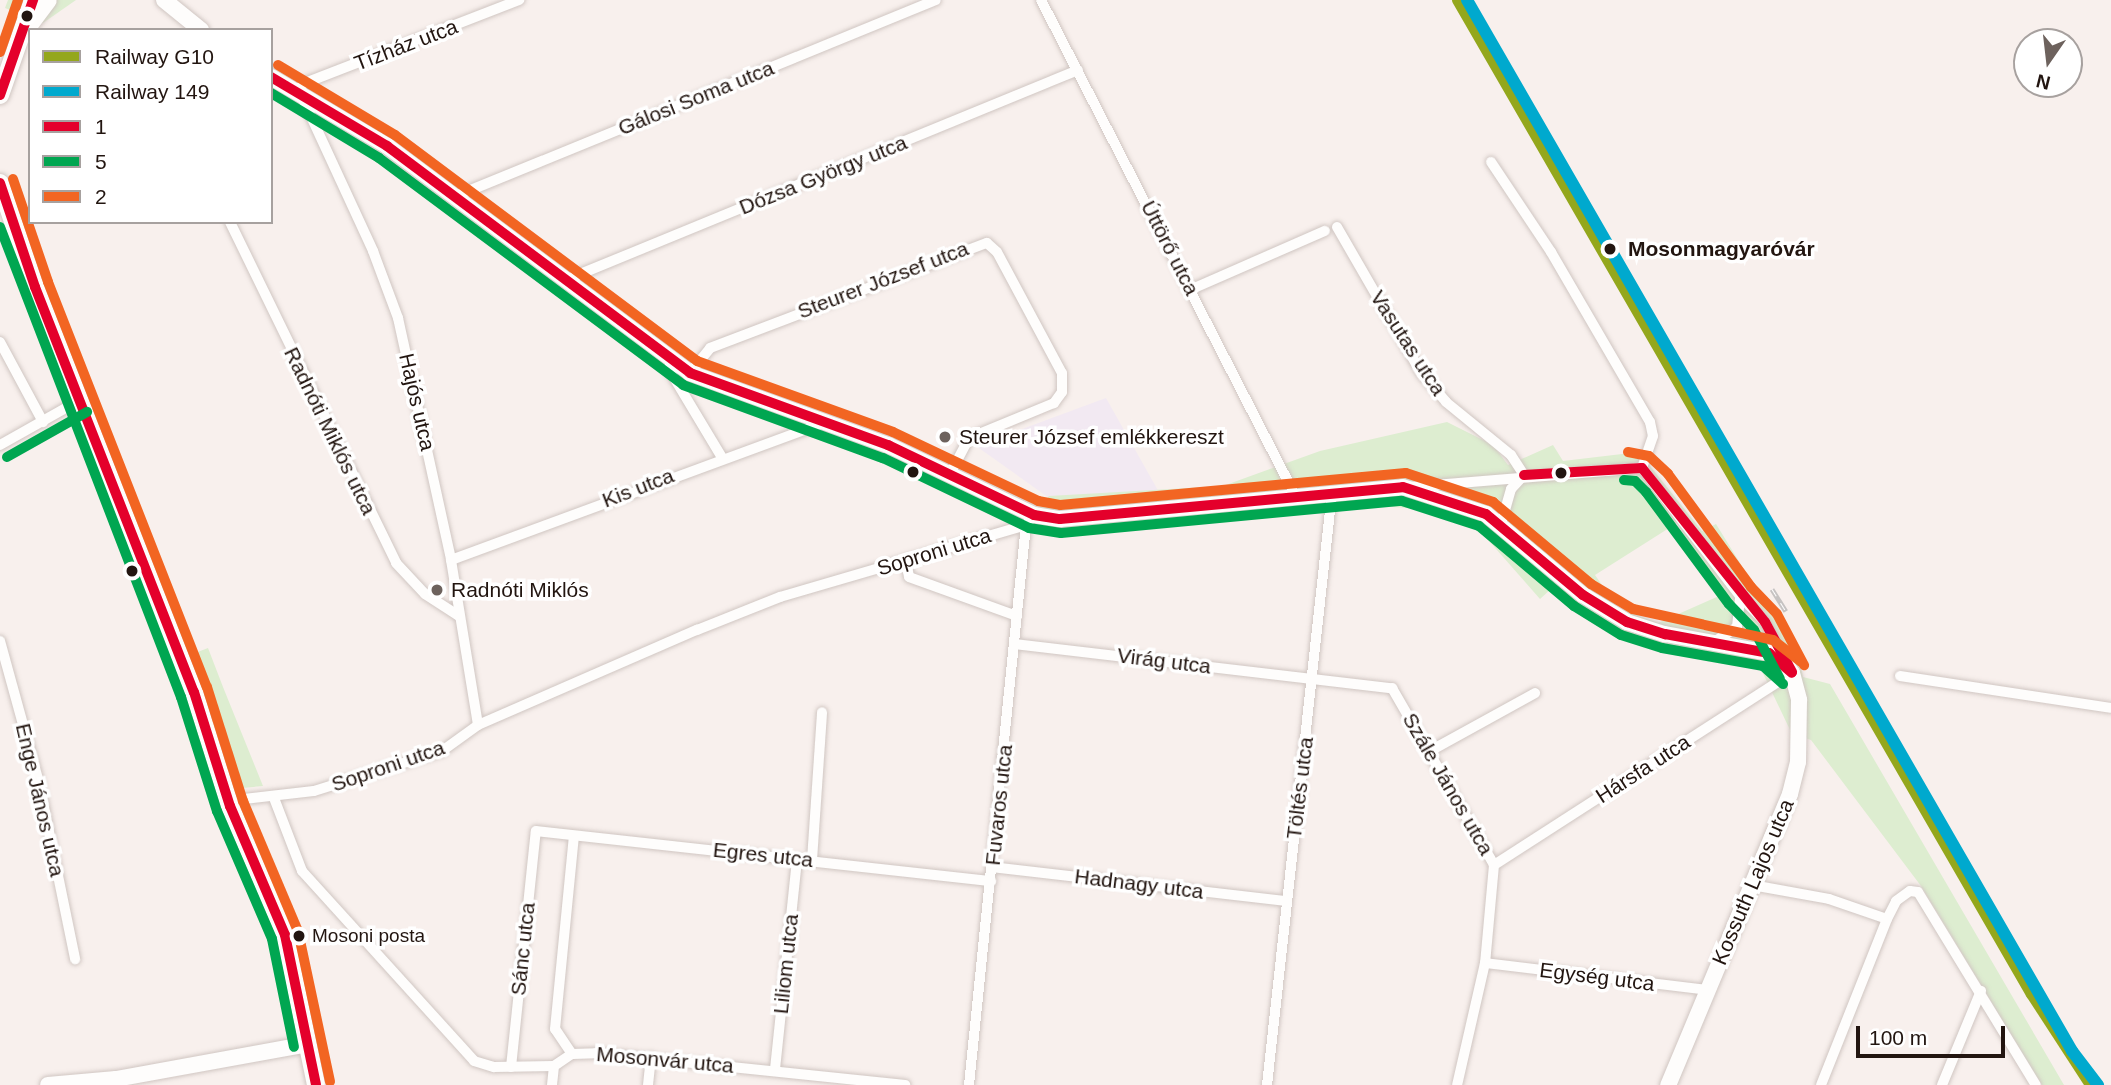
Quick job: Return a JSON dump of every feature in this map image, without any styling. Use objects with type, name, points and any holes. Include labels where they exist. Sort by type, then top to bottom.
[{"type":"main road","points":[[0,95],[33,0]]},
{"type":"main road","points":[[18,39],[48,0]]},
{"type":"main road","points":[[0,183],[9,218],[194,692],[230,806],[285,935],[316,1085]]},
{"type":"street","points":[[164,0],[199,28]]},
{"type":"street","name":"Tízház utca","points":[[299,95],[305,83],[519,0]]},
{"type":"street","name":"Gálosi Soma utca","points":[[456,196],[936,0]]},
{"type":"street","name":"Úttörő utca","points":[[1041,0],[1192,289],[1296,497]]},
{"type":"street","name":"Dózsa György utca","points":[[568,279],[1078,70]]},
{"type":"street","points":[[273,78],[387,146],[568,279],[670,360],[691,373],[827,421],[950,474],[1030,520]]},
{"type":"street","name":"Hajós utca","points":[[299,95],[373,251],[398,318],[451,560],[478,724]]},
{"type":"street","points":[[1491,162],[1551,252],[1650,422],[1653,436],[1642,468]]},
{"type":"street","name":"Radnóti Miklós utca","points":[[231,224],[396,563],[425,594],[459,617]]},
{"type":"street","name":"Vasutas utca","points":[[1337,227],[1422,374],[1446,402],[1511,455],[1524,475]]},
{"type":"street","points":[[1192,289],[1325,231]]},
{"type":"street","name":"Steurer József utca","points":[[691,373],[710,348],[987,243],[997,252],[1062,373],[1062,392],[1054,403],[969,438],[950,474]]},
{"type":"street","points":[[0,342],[43,422]]},
{"type":"street","points":[[670,360],[670,371],[721,456]]},
{"type":"street","points":[[0,445],[80,400]]},
{"type":"street","name":"Kis utca","points":[[451,560],[721,456],[827,421]]},
{"type":"street","points":[[1404,488],[1524,475],[1642,468],[1740,596],[1765,622],[1792,673]]},
{"type":"street","points":[[1500,524],[1511,489],[1524,475]]},
{"type":"street","name":"Soproni utca","points":[[230,806],[244,799],[274,798],[314,791],[442,751],[478,724],[768,602],[1030,520],[1332,492],[1404,488],[1466,505],[1500,524],[1606,610],[1649,630],[1769,653],[1792,673]]},
{"type":"street","name":"Töltés utca","points":[[1267,1085],[1332,492]]},
{"type":"street","name":"Fuvaros utca","points":[[970,1085],[1017,616],[1030,520]]},
{"type":"street","points":[[906,560],[909,577],[1017,616]]},
{"type":"street","points":[[1710,642],[1737,627],[1740,596]]},
{"type":"street","name":"Enge János utca","points":[[0,641],[39,783],[75,959]]},
{"type":"street","name":"Virág utca","points":[[1015,644],[1313,679]]},
{"type":"street","name":"Hársfa utca","points":[[1494,865],[1792,673]]},
{"type":"street","name":"Kossuth Lajos utca","points":[[1668,1085],[1790,794],[1798,762],[1799,700],[1792,673]]},
{"type":"street","points":[[1900,676],[2111,708]]},
{"type":"street","name":"Szále János utca","points":[[1313,679],[1392,688],[1494,865],[1485,963],[1457,1085]]},
{"type":"street","points":[[1430,751],[1535,693]]},
{"type":"street","points":[[812,860],[822,712]]},
{"type":"street","points":[[274,798],[302,871],[474,1061],[511,1067],[554,1066],[552,1085]]},
{"type":"street","name":"Egres utca","points":[[536,831],[991,881]]},
{"type":"street","name":"Sánc utca","points":[[511,1067],[536,831]]},
{"type":"street","points":[[572,1054],[555,1029],[574,836]]},
{"type":"street","name":"Liliom utca","points":[[775,1069],[796,859]]},
{"type":"street","name":"Hadnagy utca","points":[[992,867],[1286,901]]},
{"type":"street","points":[[1752,885],[1829,899],[1887,919]]},
{"type":"street","points":[[1821,1085],[1887,919],[1896,901],[1910,891],[1918,892],[1981,991],[2036,1085]]},
{"type":"street","name":"Egység utca","points":[[1485,963],[1708,990]]},
{"type":"street","points":[[1942,1085],[1981,991]]},
{"type":"street","points":[[48,1085],[116,1079],[308,1044]]},
{"type":"street","name":"Mosonvár utca","points":[[554,1066],[572,1054],[652,1057],[905,1085]]},
{"type":"street","points":[[648,1085],[652,1057]]},
{"type":"shaded area","points":[[1106,398],[1160,494],[1059,505],[976,446]]},
{"type":"green space","points":[[8,0],[76,0],[43,23],[5,8]]},
{"type":"green space","points":[[1447,422],[1493,445],[1508,465],[1553,445],[1563,461],[1639,452],[1702,531],[1716,524],[1799,659],[1803,677],[1830,684],[2064,1085],[2042,1085],[1921,886],[1811,740],[1792,734],[1760,667],[1674,655],[1588,617],[1551,589],[1540,599],[1474,524],[1436,510],[1364,505],[1265,508],[1045,529],[1034,515],[1049,496],[1223,486],[1320,451]],"holes":[[[1677,523],[1719,596],[1658,623],[1618,608],[1595,575]]]},
{"type":"green space","points":[[208,648],[263,786],[231,789],[190,655]]},
{"type":"railway","points":[[1772,589],[1786,611]]},
{"type":"rail line","name":"G10","points":[[1458,0],[2032,994],[2091,1085]]},
{"type":"rail line","name":"149","points":[[1467,0],[2072,1051],[2098,1085]]},
{"type":"transit line","name":"2","points":[[0,52],[18,0]]},
{"type":"transit line","name":"1","points":[[0,95],[33,0]]},
{"type":"transit line","name":"2","points":[[278,65],[395,135],[697,361],[893,432],[1038,501],[1060,505],[1406,473],[1493,502],[1591,584],[1633,609],[1773,640],[1801,662]]},
{"type":"transit line","name":"1","points":[[273,78],[387,146],[690,373],[888,445],[1034,515],[1060,519],[1403,487],[1486,514],[1583,595],[1627,622],[1665,634],[1769,653],[1792,673]]},
{"type":"transit line","name":"5","points":[[273,94],[379,158],[683,385],[883,458],[1029,528],[1061,533],[1402,501],[1479,526],[1574,606],[1621,635],[1662,648],[1763,666],[1783,684]]},
{"type":"transit line","name":"2","points":[[13,179],[28,223]]},
{"type":"transit line","name":"1","points":[[0,183],[35,287],[194,692],[230,806],[285,935],[316,1085]]},
{"type":"transit line","name":"2","points":[[28,224],[48,282],[207,687],[243,801],[298,931],[330,1082]]},
{"type":"transit line","name":"5","points":[[0,227],[181,697],[217,811],[272,939],[294,1047]]},
{"type":"transit line","name":"5","points":[[7,457],[87,412]]},
{"type":"transit line","name":"2","points":[[1628,452],[1649,456],[1668,474],[1751,587],[1777,614],[1804,665]]},
{"type":"transit line","name":"1","points":[[1524,475],[1642,468],[1765,622],[1792,672]]},
{"type":"transit line","name":"5","points":[[1624,480],[1635,481],[1646,492],[1729,604],[1754,630],[1780,679]]},
{"type":"place","name":"Mosonmagyaróvár","points":[[1610,249]]},
{"type":"place","name":"Steurer József emlékkereszt","points":[[945,437]]},
{"type":"place","name":"Radnóti Miklós","points":[[437,590]]},
{"type":"place","name":"Mosoni posta","points":[[299,936]]}]
